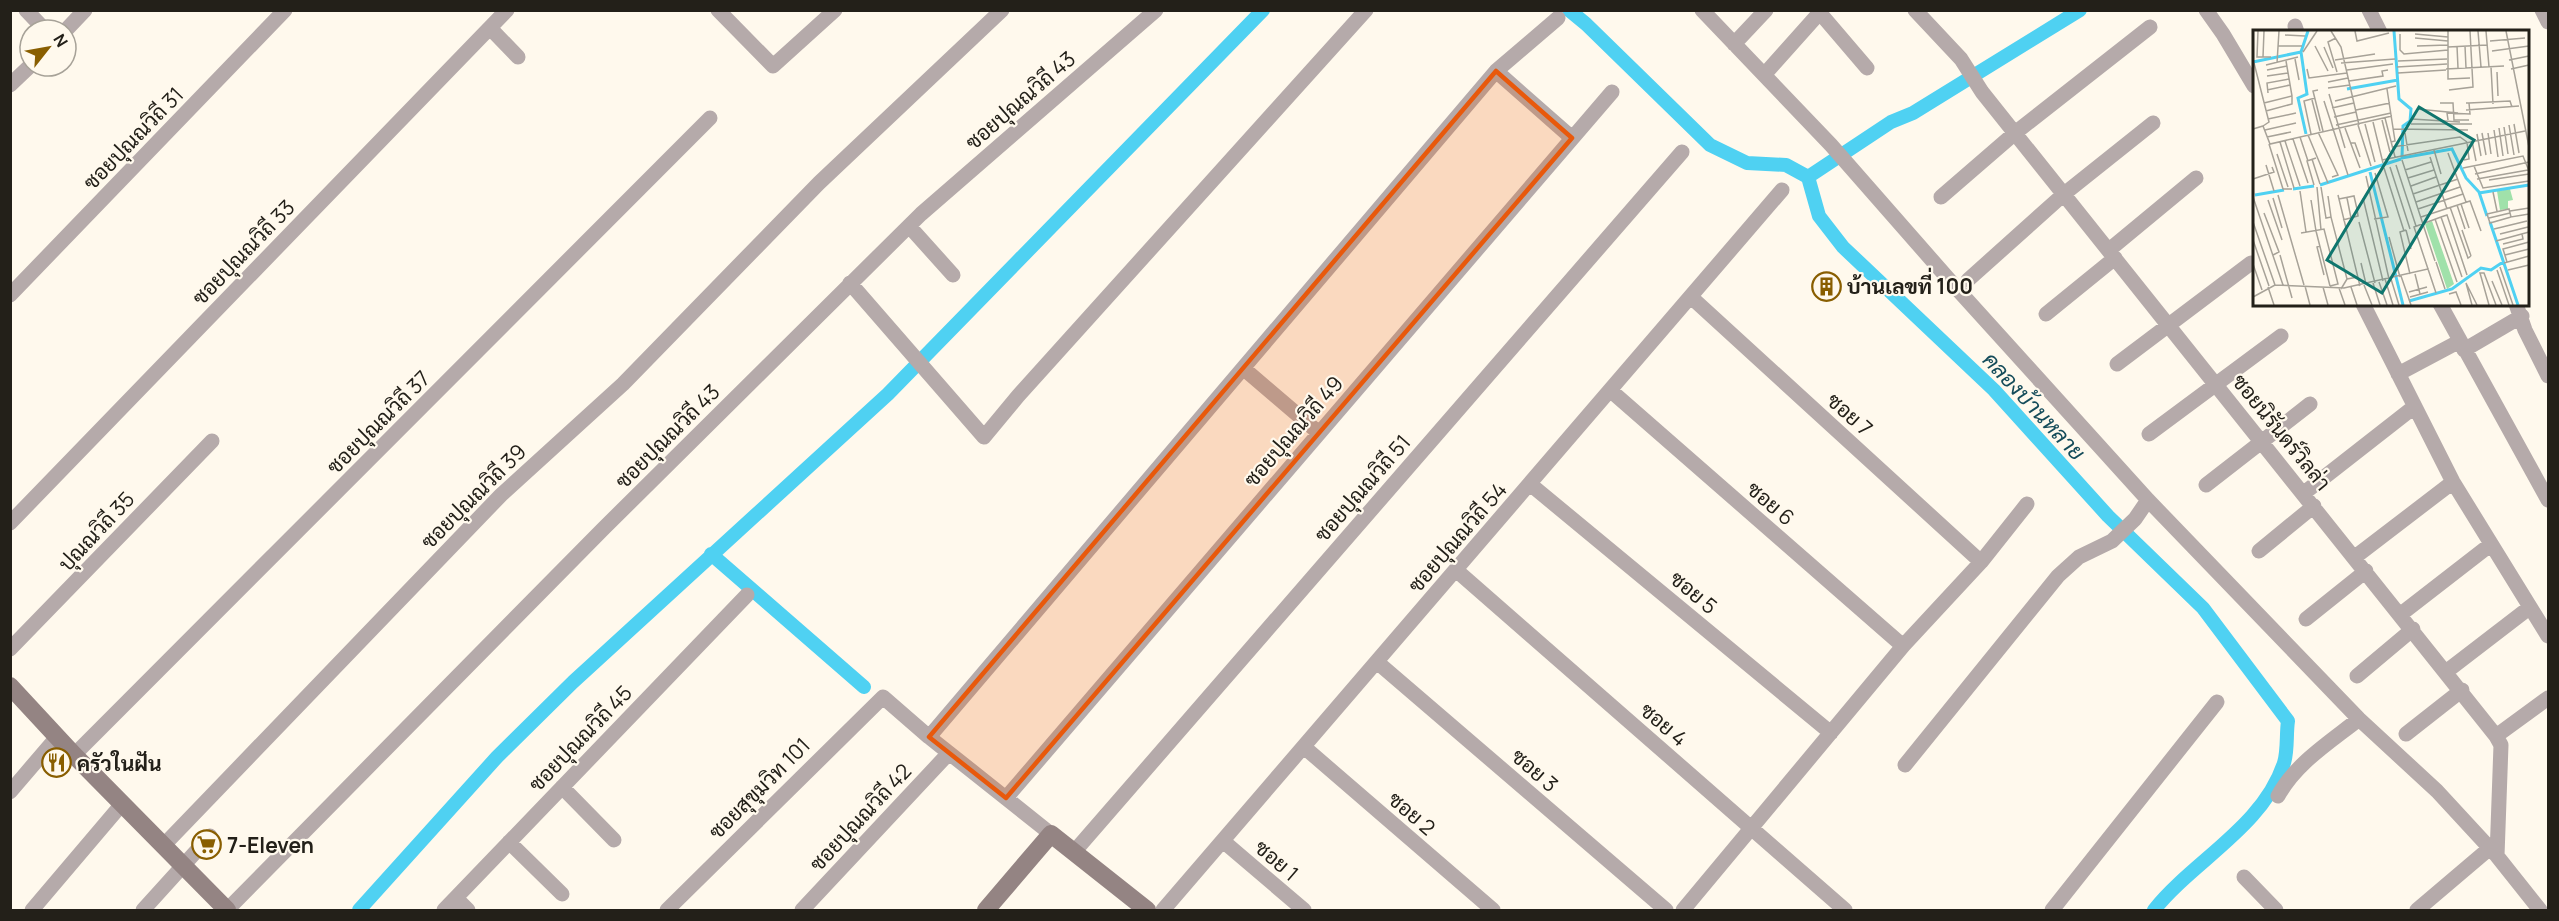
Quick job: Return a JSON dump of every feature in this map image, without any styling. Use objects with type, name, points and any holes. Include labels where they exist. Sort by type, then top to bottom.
[{"type":"street","name":"ซอยปุณณวิถี 31","points":[[10,295],[285,10]]},
{"type":"street","name":"ซอยปุณณวิถี 33","points":[[13,514],[507,10]]},
{"type":"street","points":[[718,10],[773,66],[835,10]]},
{"type":"street","name":"ซอยปุณณวิถี 39","points":[[162,846],[501,495],[623,384],[819,183],[1002,10]]},
{"type":"street","name":"ซอยปุณณวิถี 43","points":[[227,910],[850,283],[909,226],[1155,10]]},
{"type":"street","points":[[850,283],[984,437],[1018,396],[1366,10]]},
{"type":"street","points":[[1702,10],[1830,145],[2148,500],[2359,719],[2437,791],[2493,852],[2539,910]]},
{"type":"street","points":[[1734,44],[1766,10]]},
{"type":"street","name":"ซอยนิรันดร์วิลล่า","points":[[1915,10],[1961,59],[1982,92],[2447,671],[2496,736],[2500,745],[2493,852]]},
{"type":"street","points":[[2206,10],[2253,84]]},
{"type":"street","points":[[2369,10],[2379,30]]},
{"type":"street","points":[[2542,10],[2548,22]]},
{"type":"street","points":[[1764,75],[1821,12],[1867,68]]},
{"type":"street","points":[[1147,910],[928,737],[1496,71],[1558,18]]},
{"type":"street","points":[[1941,197],[2015,133],[2150,27]]},
{"type":"street","points":[[490,28],[518,57]]},
{"type":"street","points":[[1496,71],[1572,138]]},
{"type":"street","name":"ซอยปุณณวิถี 49","points":[[1006,798],[1612,92]]},
{"type":"street","name":"ซอยปุณณวิถี 37","points":[[74,755],[710,118]]},
{"type":"street","points":[[1968,280],[2064,194],[2153,123]]},
{"type":"street","name":"ซอยปุณณวิถี 51","points":[[1074,852],[1682,152]]},
{"type":"street","points":[[2046,314],[2196,178]]},
{"type":"street","name":"ซอยปุณณวิถี 54","points":[[1163,910],[1782,190]]},
{"type":"street","points":[[909,226],[953,275]]},
{"type":"street","points":[[2117,364],[2251,263]]},
{"type":"street","name":"ซอย 7","points":[[1690,297],[1981,562]]},
{"type":"street","points":[[2364,306],[2453,482],[2548,636]]},
{"type":"street","points":[[2441,306],[2548,500]]},
{"type":"street","points":[[2398,374],[2462,346],[2519,310],[2525,330],[2548,376]]},
{"type":"street","points":[[2148,434],[2281,336]]},
{"type":"street","points":[[1244,368],[1319,433]]},
{"type":"street","name":"ซอย 6","points":[[1610,390],[1903,646]]},
{"type":"street","points":[[2206,485],[2310,404]]},
{"type":"street","points":[[2304,493],[2414,407]]},
{"type":"street","name":"ปุณณวิถี 35","points":[[10,649],[212,441]]},
{"type":"street","points":[[2355,557],[2453,482]]},
{"type":"street","name":"ซอย 5","points":[[1530,484],[1831,733]]},
{"type":"street","points":[[1905,765],[2058,576],[2079,557],[2112,541],[2135,519],[2148,500]]},
{"type":"street","points":[[1683,910],[1753,829],[1903,646],[1981,562],[2027,504]]},
{"type":"street","points":[[2259,551],[2314,506]]},
{"type":"street","points":[[2401,614],[2490,545]]},
{"type":"street","name":"ซอย 4","points":[[1456,570],[1845,910]]},
{"type":"street","points":[[2306,619],[2366,571]]},
{"type":"street","name":"ซอยปุณณวิถี 45","points":[[444,910],[747,595]]},
{"type":"street","points":[[2447,671],[2529,608]]},
{"type":"street","points":[[2356,676],[2413,629]]},
{"type":"street","name":"ซอย 3","points":[[1377,662],[1666,910]]},
{"type":"street","points":[[10,686],[162,846],[227,910]]},
{"type":"street","points":[[2406,734],[2462,690]]},
{"type":"street","name":"ซอยสุขุมวิท 101","points":[[667,910],[883,697],[928,737]]},
{"type":"street","points":[[2496,736],[2548,698]]},
{"type":"street","points":[[2052,910],[2217,702]]},
{"type":"street","points":[[2278,796],[2307,760],[2359,719]]},
{"type":"street","points":[[10,792],[57,737]]},
{"type":"street","name":"ซอย 2","points":[[1304,747],[1493,910]]},
{"type":"street","name":"ซอยปุณณวิถี 42","points":[[802,910],[949,753]]},
{"type":"street","points":[[562,787],[614,840]]},
{"type":"street","points":[[32,910],[122,804]]},
{"type":"street","points":[[986,910],[1052,834]]},
{"type":"street","points":[[143,910],[210,836]]},
{"type":"street","name":"ซอย 1","points":[[1223,841],[1304,910]]},
{"type":"street","points":[[509,842],[562,894]]},
{"type":"street","points":[[2416,910],[2493,852]]},
{"type":"street","points":[[2244,877],[2276,910]]},
{"type":"street","points":[[456,898],[468,910]]},
{"type":"highlighted area","points":[[1496,71],[1572,138],[1006,798],[929,737]]},
{"type":"waterway","points":[[359,910],[497,757],[573,682],[888,394],[1263,10]]},
{"type":"waterway","points":[[1569,10],[1710,145],[1747,163],[1786,165],[1808,177]]},
{"type":"waterway","name":"คลองบ้านหลาย","points":[[2080,10],[1913,113],[1891,122],[1808,177],[1819,216],[1843,247],[1994,390],[2108,516],[2203,608],[2288,721],[2284,763],[2274,786],[2260,806],[2226,842],[2188,875],[2154,910]]},
{"type":"waterway","points":[[711,554],[864,687]]},
{"type":"place","name":"บ้านเลขที่ 100","points":[[1826,286]]},
{"type":"place","name":"ครัวในฝัน","points":[[56,763]]},
{"type":"place","name":"7-Eleven","points":[[206,845]]}]
